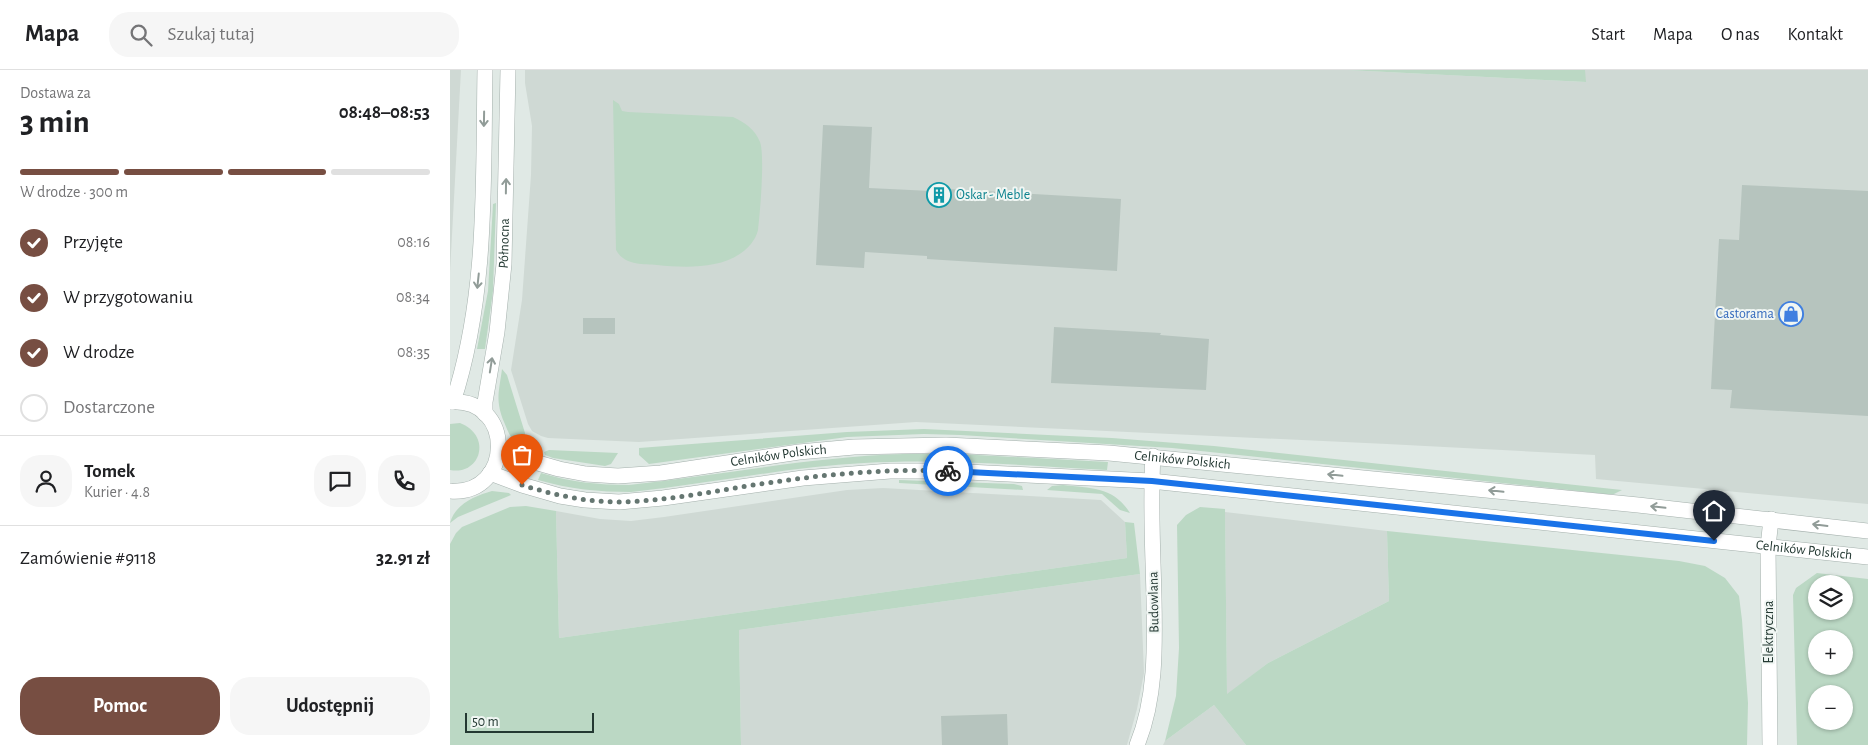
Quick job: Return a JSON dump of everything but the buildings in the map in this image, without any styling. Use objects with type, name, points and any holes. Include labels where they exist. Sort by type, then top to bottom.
[{"type":"street","name":"Północna","points":[[452,402],[471,328],[480,265],[485,70]]},
{"type":"street","name":"Północna","points":[[485,414],[485,402],[497,332],[504,264],[508,70]]},
{"type":"street","points":[[452,402],[470,405],[485,414],[497,432],[499,449],[498,460],[482,482],[472,488],[452,494]]},
{"type":"street","name":"Celników Polskich","points":[[499,449],[510,455],[559,469],[586,474],[618,476],[661,473],[826,449],[890,445],[979,446],[1153,456],[1771,519],[1868,531]]},
{"type":"street","name":"Budowlana","points":[[1137,745],[1144,727],[1153,678],[1155,630],[1153,456]]},
{"type":"street","name":"Celników Polskich","points":[[490,473],[560,496],[619,502],[663,498],[803,478],[890,471],[955,471],[1152,481],[1868,557]]},
{"type":"street","name":"Elektryczna","points":[[1770,745],[1768,546],[1771,519]]},
{"type":"shaded area","points":[[450,70],[461,70],[450,272]]},
{"type":"shaded area","points":[[525,70],[1347,70],[1585,82],[1585,70],[1868,70],[1868,504],[1596,479],[1595,455],[1387,444],[916,422],[639,442],[548,438],[541,436],[532,431],[528,424],[511,370],[522,300],[531,175],[532,126],[525,83]]},
{"type":"shaded area","points":[[883,488],[1101,500],[1125,522],[1127,558],[559,638],[556,511],[600,519],[631,521],[847,490]]},
{"type":"shaded area","points":[[1225,512],[1387,531],[1389,601],[1268,663],[1227,695]]},
{"type":"shaded area","points":[[1140,574],[1144,673],[1127,745],[741,745],[739,630]]},
{"type":"shaded area","points":[[1214,705],[1246,745],[1163,745],[1165,741]]},
{"type":"green space","points":[[1347,70],[1585,70],[1586,82]]},
{"type":"green space","points":[[613,100],[619,104],[622,111],[628,112],[733,117],[755,133],[760,142],[761,149],[762,185],[758,232],[751,244],[731,259],[720,263],[694,267],[640,264],[624,259],[619,255],[616,250]]},
{"type":"green space","points":[[496,203],[493,291],[485,349],[477,349],[488,291],[493,204]]},
{"type":"green space","points":[[502,369],[507,375],[525,433],[525,449],[511,438],[499,408]]},
{"type":"green space","points":[[460,423],[470,429],[477,437],[479,454],[469,467],[460,470],[450,470],[450,424]]},
{"type":"green space","points":[[924,429],[1112,438],[1214,446],[1622,490],[1614,494],[1606,494],[1172,448],[960,435],[924,434],[847,437],[649,464],[639,455],[639,448],[847,432]]},
{"type":"green space","points":[[549,450],[618,453],[611,464],[605,466],[553,458],[545,455],[544,452]]},
{"type":"green space","points":[[903,454],[958,454],[1108,462],[1107,470],[925,461],[864,463],[806,468],[631,492],[584,489],[538,480],[541,473],[585,482],[629,485],[800,462]]},
{"type":"green space","points":[[899,480],[1014,484],[1022,486],[1023,490],[899,483]]},
{"type":"green space","points":[[1063,485],[1101,490],[1117,498],[1130,513],[1120,510],[1102,494],[1047,490],[1052,486]]},
{"type":"green space","points":[[492,491],[509,493],[511,495],[458,517],[450,523],[456,511],[466,502]]},
{"type":"green space","points":[[526,506],[556,511],[559,638],[1127,558],[1125,522],[1134,523],[1140,574],[739,630],[741,745],[450,745],[450,544],[462,527],[510,507]]},
{"type":"green space","points":[[1200,507],[1225,509],[1227,694],[1268,663],[1389,601],[1387,531],[1679,561],[1705,566],[1725,578],[1739,596],[1748,703],[1747,745],[1246,745],[1214,705],[1165,741],[1176,696],[1179,648],[1177,525],[1186,515]]},
{"type":"green space","points":[[1817,573],[1834,575],[1814,575]]},
{"type":"green space","points":[[1853,577],[1868,579],[1868,745],[1797,745],[1793,595],[1796,588],[1808,579],[1808,620],[1853,620]]},
{"type":"way so far","points":[[522,485],[572,498],[619,502],[663,498],[858,472],[948,471]]},
{"type":"place","name":"Oskar - Meble","points":[[939,195]]},
{"type":"place","name":"Castorama","points":[[1791,314]]},
{"type":"route","points":[[948,471],[1152,481],[1714,541]]}]
